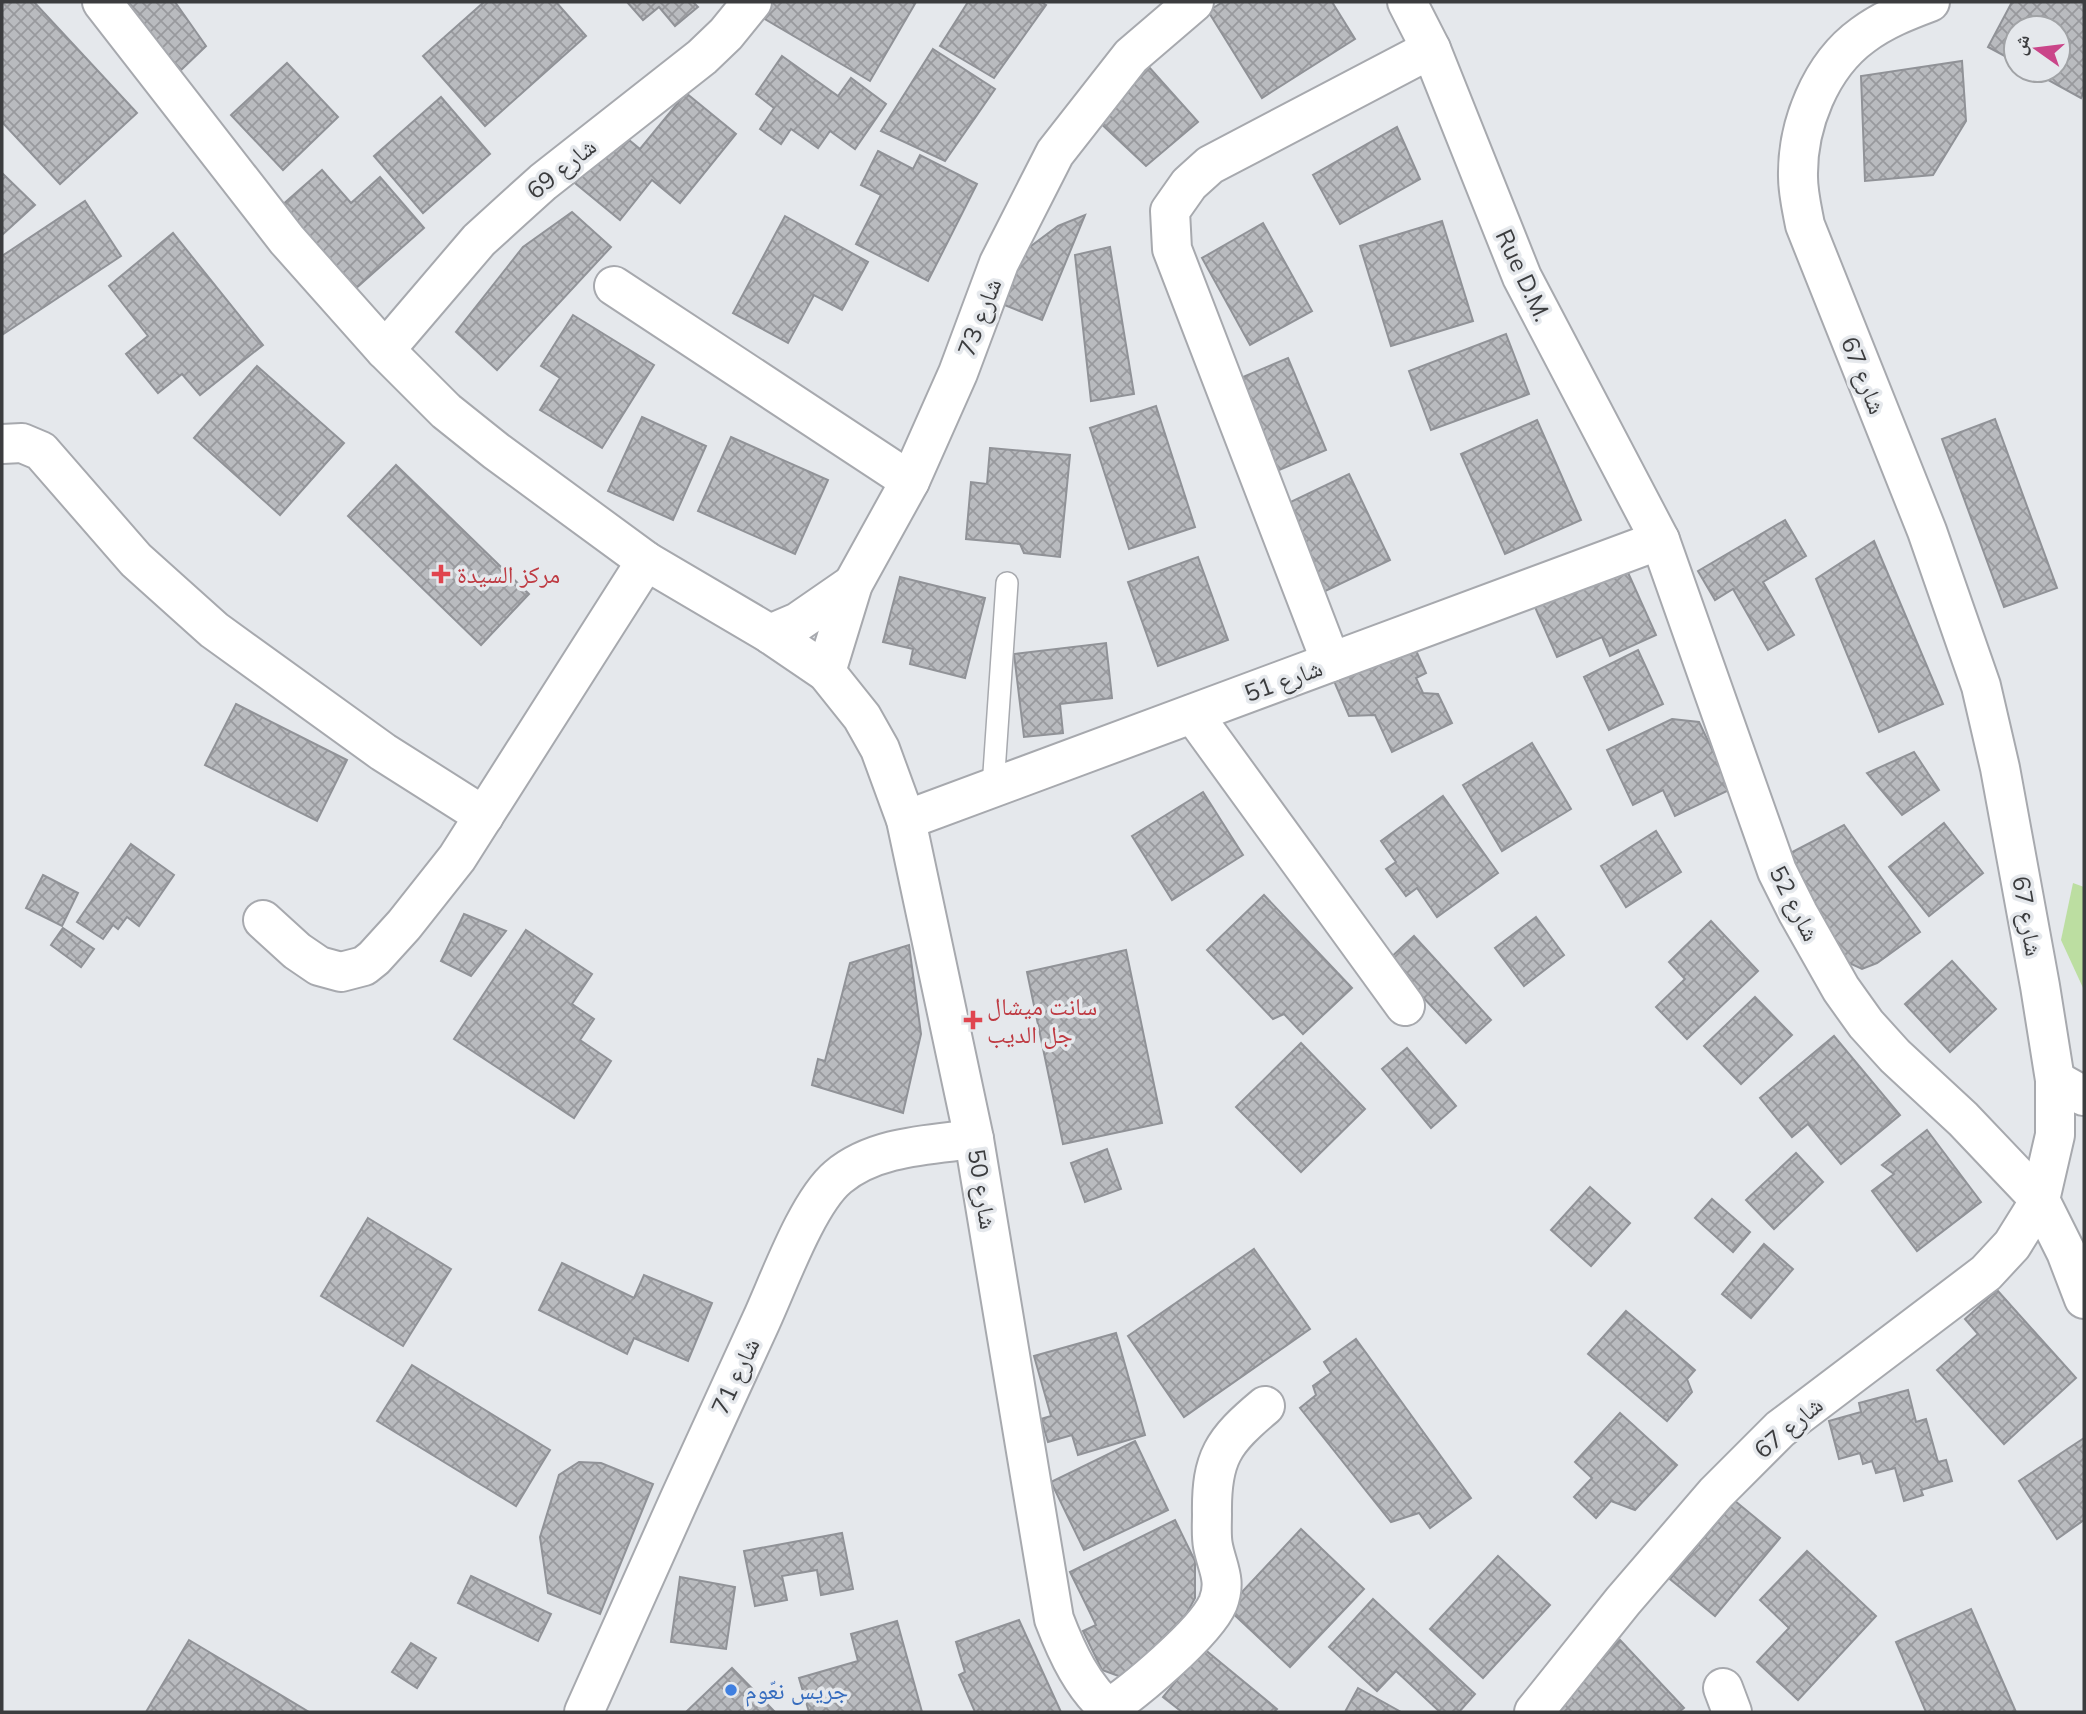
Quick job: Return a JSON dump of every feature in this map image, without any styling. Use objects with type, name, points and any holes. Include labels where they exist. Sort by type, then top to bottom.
[{"type":"street","name":"شارع 50","points":[[103,2],[287,240],[385,350],[446,411],[646,561],[770,634],[826,671],[862,717],[880,749],[906,820],[974,1139],[1054,1619],[1067,1652],[1108,1711]]},
{"type":"street","name":"شارع 69","points":[[385,350],[479,240],[543,182],[702,57],[726,34],[752,2]]},
{"type":"street","name":"شارع 73","points":[[826,671],[853,584],[910,481],[958,373],[999,263],[1055,153],[1130,56],[1194,2]]},
{"type":"street","name":"Rue D.M.","points":[[1408,2],[1431,49],[1522,277],[1660,540]]},
{"type":"street","name":"شارع 67","points":[[1534,1712],[1623,1601],[1716,1493],[1780,1429],[1986,1273],[2012,1245],[2040,1200],[2055,1135],[2070,1088],[1981,686],[1927,531],[1805,225],[1798,178],[1801,135],[1816,94],[1836,61],[1861,36],[1895,15],[1930,2]]},
{"type":"street","points":[[1331,663],[1172,249],[1170,211],[1189,184],[1210,165],[1431,49]]},
{"type":"street","points":[[614,286],[910,481]]},
{"type":"street","points":[[2,443],[22,443],[41,451],[136,560],[214,630],[383,752],[484,816]]},
{"type":"street","name":"شارع 51","points":[[906,820],[1660,540]]},
{"type":"street","name":"شارع 52","points":[[1660,540],[1777,871],[1798,913],[1841,989],[1866,1024],[1895,1056],[1963,1119],[2040,1200],[2066,1252],[2084,1299]]},
{"type":"street","points":[[263,920],[297,951],[319,966],[341,972],[364,966],[385,948],[457,858],[646,561]]},
{"type":"street","points":[[770,634],[798,622],[853,584]]},
{"type":"street","points":[[1193,714],[1405,1006]]},
{"type":"street","name":"شارع 71","points":[[584,1712],[797,1242],[824,1192],[836,1178],[867,1159],[907,1148],[974,1139]]},
{"type":"street","points":[[1108,1711],[1138,1689],[1205,1623],[1218,1602],[1223,1574],[1213,1546],[1213,1474],[1223,1447],[1241,1426],[1265,1406]]},
{"type":"lane","points":[[993,788],[1007,583]]},
{"type":"green space","points":[[2073,883],[2084,887],[2084,990],[2061,940]]},
{"type":"building","points":[[2,2],[34,2],[137,113],[60,184],[2,122]]},
{"type":"building","points":[[117,2],[175,2],[206,46],[181,70]]},
{"type":"building","points":[[484,2],[556,2],[586,36],[485,126],[423,56]]},
{"type":"building","points":[[627,2],[693,2],[698,7],[675,26],[659,7],[643,20]]},
{"type":"building","points":[[767,2],[916,2],[870,81],[758,15]]},
{"type":"building","points":[[968,2],[1041,2],[1046,5],[994,78],[940,46]]},
{"type":"building","points":[[1223,2],[1332,2],[1355,39],[1262,98],[1208,11]]},
{"type":"building","points":[[2012,2],[2084,2],[2084,91],[2081,98],[2056,84],[2072,84],[2072,14],[2006,14]]},
{"type":"building","points":[[2002,21],[2002,54],[1988,47]]},
{"type":"building","points":[[933,49],[995,89],[945,161],[881,131]]},
{"type":"building","points":[[782,56],[838,96],[851,78],[886,104],[855,149],[830,131],[818,148],[791,129],[781,144],[760,129],[774,108],[756,94]]},
{"type":"building","points":[[1962,61],[1966,121],[1933,175],[1865,181],[1861,76]]},
{"type":"building","points":[[287,63],[338,117],[283,170],[231,115]]},
{"type":"building","points":[[1148,66],[1198,122],[1146,166],[1097,120]]},
{"type":"building","points":[[686,93],[736,134],[680,203],[652,180],[620,220],[575,183],[618,131],[640,149]]},
{"type":"building","points":[[441,97],[490,154],[423,213],[374,156]]},
{"type":"building","points":[[1397,127],[1420,179],[1340,224],[1313,175]]},
{"type":"building","points":[[878,151],[913,169],[920,155],[977,184],[928,281],[856,244],[881,195],[861,185]]},
{"type":"building","points":[[322,170],[351,203],[380,177],[424,228],[346,297],[273,213]]},
{"type":"building","points":[[2,173],[35,205],[2,235]]},
{"type":"building","points":[[85,201],[121,256],[2,335],[2,256]]},
{"type":"building","points":[[572,212],[611,247],[497,370],[456,332],[523,247]]},
{"type":"building","points":[[1085,215],[1042,320],[997,302],[1015,258],[1058,226]]},
{"type":"building","points":[[785,216],[868,262],[842,310],[814,295],[788,343],[733,313]]},
{"type":"building","points":[[1442,221],[1473,321],[1391,346],[1360,246]]},
{"type":"building","points":[[1263,223],[1312,311],[1250,345],[1202,258]]},
{"type":"building","points":[[173,233],[263,345],[200,395],[182,374],[158,393],[126,354],[148,336],[109,286]]},
{"type":"building","points":[[1110,247],[1134,394],[1091,401],[1075,255]]},
{"type":"building","points":[[573,315],[654,365],[602,448],[540,410],[560,378],[541,366]]},
{"type":"building","points":[[1506,334],[1529,394],[1431,430],[1409,371]]},
{"type":"building","points":[[1288,358],[1326,450],[1270,474],[1231,382]]},
{"type":"building","points":[[257,366],[344,443],[280,515],[194,438]]},
{"type":"building","points":[[1156,406],[1195,527],[1129,549],[1090,428]]},
{"type":"building","points":[[642,417],[706,446],[673,520],[608,491]]},
{"type":"building","points":[[1995,419],[2057,588],[2004,607],[1942,439]]},
{"type":"building","points":[[1537,420],[1581,520],[1505,554],[1461,454]]},
{"type":"building","points":[[731,437],[828,480],[795,554],[698,511]]},
{"type":"building","points":[[990,448],[1070,455],[1060,557],[1024,553],[1020,544],[966,539],[971,482],[987,484]]},
{"type":"building","points":[[396,465],[529,594],[481,645],[348,516]]},
{"type":"building","points":[[1349,474],[1390,560],[1315,596],[1274,510]]},
{"type":"building","points":[[1785,520],[1806,556],[1763,582],[1794,635],[1768,650],[1733,589],[1715,600],[1698,571]]},
{"type":"building","points":[[1874,541],[1943,704],[1879,732],[1816,579]]},
{"type":"building","points":[[1198,557],[1228,640],[1158,666],[1128,582]]},
{"type":"building","points":[[1621,557],[1656,635],[1610,656],[1602,637],[1557,657],[1531,598]]},
{"type":"building","points":[[900,577],[985,598],[965,678],[910,664],[913,649],[883,642]]},
{"type":"building","points":[[1106,643],[1112,698],[1060,704],[1063,733],[1024,737],[1014,654]]},
{"type":"building","points":[[1414,646],[1426,673],[1416,678],[1423,693],[1438,694],[1452,723],[1392,752],[1375,715],[1349,716],[1334,681]]},
{"type":"building","points":[[1638,650],[1663,704],[1609,730],[1584,677]]},
{"type":"building","points":[[236,704],[347,760],[317,821],[205,765]]},
{"type":"building","points":[[1672,719],[1699,722],[1731,789],[1675,816],[1663,790],[1633,805],[1607,750]]},
{"type":"building","points":[[1532,743],[1571,809],[1502,851],[1463,785]]},
{"type":"building","points":[[1914,752],[1939,790],[1902,815],[1867,773]]},
{"type":"building","points":[[1203,792],[1243,855],[1172,900],[1132,836]]},
{"type":"building","points":[[1443,796],[1498,873],[1437,917],[1417,888],[1406,896],[1386,869],[1396,862],[1381,841]]},
{"type":"building","points":[[1944,823],[1983,873],[1929,916],[1889,867]]},
{"type":"building","points":[[1844,825],[1920,932],[1877,963],[1862,969],[1847,962],[1781,858]]},
{"type":"building","points":[[1656,831],[1681,872],[1626,907],[1601,866]]},
{"type":"building","points":[[131,844],[174,875],[139,926],[127,917],[118,929],[113,925],[103,939],[77,922]]},
{"type":"building","points":[[43,875],[78,893],[62,926],[26,908]]},
{"type":"building","points":[[1264,895],[1352,988],[1303,1034],[1284,1014],[1273,1019],[1207,950]]},
{"type":"building","points":[[464,914],[506,931],[471,976],[441,961]]},
{"type":"building","points":[[1536,917],[1564,955],[1524,986],[1495,948]]},
{"type":"building","points":[[1711,921],[1758,971],[1687,1039],[1656,1007],[1685,979],[1669,962]]},
{"type":"building","points":[[63,928],[94,949],[81,967],[51,945]]},
{"type":"building","points":[[526,930],[592,974],[572,1004],[594,1019],[580,1040],[611,1061],[574,1118],[454,1039]]},
{"type":"building","points":[[1414,936],[1491,1020],[1466,1043],[1388,960]]},
{"type":"building","points":[[909,945],[921,1034],[903,1113],[812,1085],[818,1059],[825,1061],[850,963]]},
{"type":"building","points":[[1126,950],[1162,1123],[1063,1144],[1027,972]]},
{"type":"building","points":[[1952,961],[1996,1009],[1950,1052],[1905,1004]]},
{"type":"building","points":[[1755,997],[1792,1035],[1741,1084],[1704,1046]]},
{"type":"building","points":[[1834,1036],[1900,1115],[1841,1164],[1808,1124],[1792,1137],[1760,1098]]},
{"type":"building","points":[[1301,1043],[1365,1109],[1301,1172],[1236,1107]]},
{"type":"building","points":[[1407,1048],[1456,1106],[1431,1128],[1382,1069]]},
{"type":"building","points":[[1927,1130],[1981,1202],[1917,1251],[1872,1191],[1894,1174],[1882,1165]]},
{"type":"building","points":[[1107,1149],[1121,1189],[1085,1202],[1071,1163]]},
{"type":"building","points":[[1796,1153],[1823,1182],[1774,1229],[1746,1200]]},
{"type":"building","points":[[1590,1187],[1630,1223],[1591,1266],[1551,1230]]},
{"type":"building","points":[[1712,1199],[1750,1232],[1733,1252],[1695,1218]]},
{"type":"building","points":[[368,1218],[451,1269],[403,1346],[321,1296]]},
{"type":"building","points":[[1764,1244],[1793,1269],[1751,1318],[1722,1294]]},
{"type":"building","points":[[1254,1249],[1310,1329],[1184,1417],[1128,1336]]},
{"type":"building","points":[[562,1263],[634,1298],[644,1275],[712,1303],[688,1361],[634,1338],[627,1354],[539,1310]]},
{"type":"building","points":[[1997,1290],[2076,1378],[2004,1444],[1937,1370],[1978,1334],[1965,1319]]},
{"type":"building","points":[[1626,1311],[1695,1370],[1687,1379],[1692,1392],[1667,1421],[1588,1354]]},
{"type":"building","points":[[1116,1333],[1145,1435],[1078,1455],[1072,1435],[1048,1442],[1041,1419],[1051,1416],[1034,1356]]},
{"type":"building","points":[[1356,1339],[1471,1498],[1430,1528],[1419,1513],[1391,1522],[1300,1408],[1316,1395],[1313,1386],[1331,1373],[1324,1362]]},
{"type":"building","points":[[412,1365],[550,1450],[516,1506],[377,1421]]},
{"type":"building","points":[[1908,1390],[1916,1422],[1926,1419],[1938,1462],[1946,1460],[1952,1481],[1921,1490],[1923,1495],[1904,1501],[1895,1468],[1876,1473],[1872,1461],[1863,1464],[1860,1453],[1839,1459],[1829,1421],[1861,1412],[1859,1403]]},
{"type":"building","points":[[1620,1413],[1677,1465],[1635,1510],[1611,1501],[1596,1518],[1574,1497],[1592,1478],[1575,1462]]},
{"type":"building","points":[[2084,1438],[2084,1520],[2057,1539],[2019,1481]]},
{"type":"building","points":[[1135,1441],[1168,1510],[1084,1550],[1051,1482]]},
{"type":"building","points":[[579,1462],[601,1463],[653,1484],[600,1614],[548,1593],[540,1537],[559,1475]]},
{"type":"building","points":[[1735,1501],[1780,1538],[1715,1616],[1670,1579]]},
{"type":"building","points":[[1175,1520],[1195,1561],[1195,1598],[1179,1628],[1127,1679],[1102,1670],[1083,1631],[1096,1625],[1070,1572]]},
{"type":"building","points":[[1301,1529],[1364,1589],[1290,1667],[1227,1608]]},
{"type":"building","points":[[842,1533],[853,1589],[821,1595],[817,1570],[782,1576],[787,1600],[755,1606],[744,1551]]},
{"type":"building","points":[[1807,1551],[1876,1616],[1798,1700],[1757,1662],[1789,1628],[1760,1600]]},
{"type":"building","points":[[1498,1556],[1550,1605],[1483,1678],[1430,1629]]},
{"type":"building","points":[[471,1576],[551,1614],[538,1641],[458,1603]]},
{"type":"building","points":[[680,1577],[735,1587],[726,1649],[671,1642]]},
{"type":"building","points":[[1373,1599],[1475,1694],[1459,1712],[1440,1712],[1396,1671],[1377,1691],[1329,1647]]},
{"type":"building","points":[[1971,1609],[2016,1712],[1926,1712],[1896,1642]]},
{"type":"building","points":[[1019,1620],[1061,1712],[975,1712],[959,1675],[965,1672],[956,1642]]},
{"type":"building","points":[[897,1621],[922,1712],[809,1712],[799,1678],[858,1661],[851,1634]]},
{"type":"building","points":[[189,1640],[309,1712],[146,1712]]},
{"type":"building","points":[[1620,1640],[1684,1708],[1679,1712],[1551,1712],[1547,1708]]},
{"type":"building","points":[[411,1643],[436,1658],[417,1688],[392,1672]]},
{"type":"building","points":[[1203,1648],[1277,1709],[1274,1712],[1182,1712],[1163,1697]]},
{"type":"building","name":"جريس نعّوم","points":[[732,1668],[775,1712],[686,1712]]},
{"type":"building","points":[[1358,1688],[1401,1712],[1345,1712]]},
{"type":"place","name":"مركز السيدة","points":[[441,574]]},
{"type":"place","name":"سانت ميشال جل الديب","points":[[973,1020]]},
{"type":"place","name":"جريس نعّوم","points":[[731,1690]]}]
